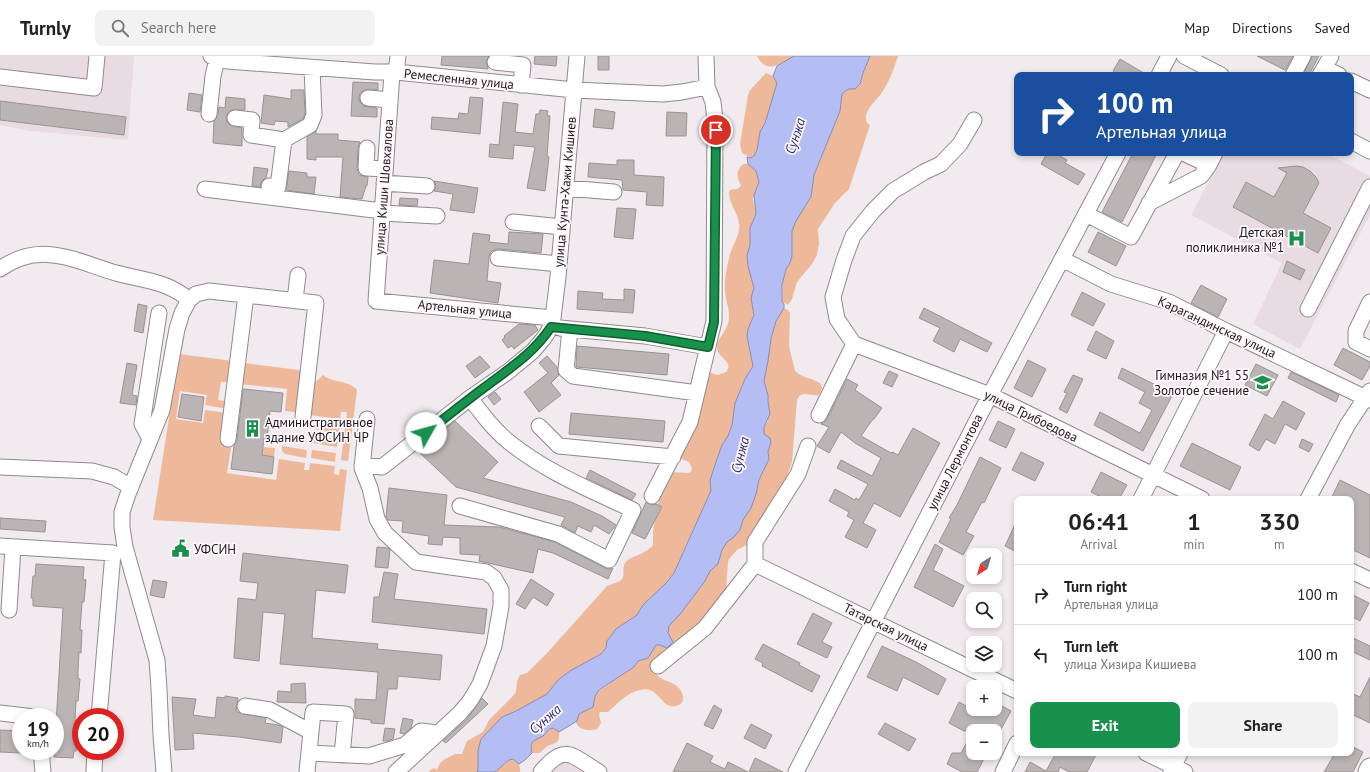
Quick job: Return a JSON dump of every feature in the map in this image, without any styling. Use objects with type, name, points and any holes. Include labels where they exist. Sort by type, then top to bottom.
[{"type":"main road","points":[[1368,772],[1370,768]]},
{"type":"street","points":[[0,77],[94,88],[97,56]]},
{"type":"street","name":"улица Киши Шовхалова","points":[[376,301],[390,100],[398,56]]},
{"type":"street","name":"улица Кунта-Хажи Кишиев","points":[[552,322],[559,264],[577,56]]},
{"type":"street","points":[[652,496],[690,422],[714,322],[716,138],[713,102],[707,87],[706,56]]},
{"type":"street","points":[[1161,72],[1169,56]]},
{"type":"street","points":[[1184,56],[1215,72]]},
{"type":"street","points":[[1295,72],[1303,56]]},
{"type":"street","points":[[209,114],[214,58]]},
{"type":"street","name":"Ремесленная улица","points":[[214,58],[227,61],[312,68],[394,72],[574,90],[663,94],[707,87]]},
{"type":"street","points":[[495,62],[523,65],[521,85]]},
{"type":"street","points":[[1325,66],[1334,72]]},
{"type":"street","points":[[235,118],[252,120],[251,135],[284,140],[310,125],[314,115],[312,68]]},
{"type":"street","points":[[1354,82],[1370,90]]},
{"type":"street","points":[[368,98],[390,100]]},
{"type":"street","points":[[819,415],[854,344],[838,319],[833,297],[853,236],[873,211],[893,190],[941,164],[960,144],[974,120]]},
{"type":"street","points":[[269,186],[278,187],[284,140]]},
{"type":"street","points":[[1354,143],[1370,151]]},
{"type":"street","points":[[368,148],[366,168],[385,176],[427,186]]},
{"type":"street","name":"улица Лермонтова","points":[[796,772],[990,395],[1116,156]]},
{"type":"street","points":[[1086,214],[1131,237],[1175,156]]},
{"type":"street","points":[[1149,203],[1201,176],[1212,159],[1198,156]]},
{"type":"street","points":[[1308,309],[1370,187]]},
{"type":"street","points":[[566,188],[614,192]]},
{"type":"street","points":[[205,189],[382,212],[437,216]]},
{"type":"street","points":[[513,222],[562,227]]},
{"type":"street","points":[[0,269],[10,262],[28,256],[65,256],[115,272],[163,284],[182,294],[189,300]]},
{"type":"street","points":[[498,258],[559,264]]},
{"type":"street","name":"Карагандинская улица","points":[[1062,259],[1111,284],[1169,302],[1226,331],[1368,396]]},
{"type":"street","points":[[295,300],[298,275]]},
{"type":"street","points":[[99,708],[122,527],[122,512],[162,410],[177,329],[182,313],[189,300],[196,294],[209,291],[316,303],[303,417]]},
{"type":"street","points":[[228,439],[246,295]]},
{"type":"street","name":"Артельная улица","points":[[376,301],[552,322],[570,329],[645,336],[708,347]]},
{"type":"street","points":[[1370,302],[1356,331],[1356,342],[1370,349]]},
{"type":"street","points":[[150,439],[142,424],[159,313]]},
{"type":"street","points":[[362,465],[382,467],[470,398],[509,371],[533,351],[544,338],[552,322]]},
{"type":"street","points":[[570,329],[566,370],[574,376],[697,393]]},
{"type":"street","points":[[1142,496],[1226,331]]},
{"type":"street","name":"улица Грибоедова","points":[[854,344],[990,395],[1196,496]]},
{"type":"street","points":[[1310,496],[1348,424],[1368,396]]},
{"type":"street","points":[[460,506],[558,534],[609,560],[633,510],[534,460],[503,437],[488,422],[470,398]]},
{"type":"street","points":[[367,419],[362,468],[370,488],[377,519],[385,534],[416,562],[486,572],[494,578],[501,590],[501,606],[494,646],[480,684],[470,701],[463,709],[396,772]]},
{"type":"street","points":[[539,426],[559,446],[673,457]]},
{"type":"street","points":[[658,666],[705,628],[755,564],[755,542],[798,474],[808,446]]},
{"type":"street","points":[[0,467],[92,471],[114,477],[131,487]]},
{"type":"street","points":[[9,610],[7,546],[119,550]]},
{"type":"street","points":[[119,550],[157,660],[164,772]]},
{"type":"street","name":"Татарская улица","points":[[755,564],[1014,690]]},
{"type":"street","points":[[1354,572],[1370,580]]},
{"type":"street","points":[[245,706],[270,710],[311,732]]},
{"type":"street","points":[[307,772],[313,712],[346,714],[342,755]]},
{"type":"street","points":[[0,713],[12,714]]},
{"type":"street","points":[[309,753],[369,756],[405,745],[421,731],[437,733]]},
{"type":"street","points":[[1003,772],[1014,749]]},
{"type":"street","points":[[541,772],[555,757],[561,754],[569,754],[599,772]]},
{"type":"street","points":[[1153,756],[1177,766]]},
{"type":"street","points":[[42,760],[43,772]]},
{"type":"street","points":[[94,772],[95,760]]},
{"type":"shaded area","points":[[0,56],[134,56],[128,140],[30,131],[0,125]]},
{"type":"shaded area","points":[[757,56],[794,56],[779,65],[769,66],[761,62]]},
{"type":"shaded area","points":[[870,56],[898,56],[892,74],[885,87],[868,110],[866,118],[867,123],[870,125],[849,189],[835,203],[818,229],[819,244],[817,255],[812,264],[797,282],[792,299],[788,305],[782,301],[783,281],[786,269],[790,263],[792,231],[796,221],[811,197],[814,175],[840,111],[842,94],[848,89],[855,89],[860,85]]},
{"type":"shaded area","points":[[766,73],[773,76],[777,83],[765,123],[760,132],[757,150],[751,158],[742,153],[740,144],[748,95],[750,90]]},
{"type":"shaded area","name":"Детская поликлиника №1","points":[[1222,156],[1332,156],[1370,176],[1370,215],[1300,349],[1253,324],[1282,263],[1191,215]]},
{"type":"shaded area","points":[[744,164],[748,164],[756,171],[759,182],[753,199],[756,214],[750,228],[750,245],[747,255],[748,266],[754,288],[751,298],[754,315],[748,329],[747,336],[753,366],[745,379],[735,403],[732,425],[718,456],[710,484],[711,491],[674,573],[637,615],[616,629],[607,641],[606,648],[601,654],[570,671],[558,680],[547,694],[502,717],[481,739],[478,751],[477,772],[429,772],[434,768],[437,770],[440,763],[445,759],[455,754],[462,754],[467,741],[483,732],[489,720],[516,692],[517,681],[520,675],[527,673],[548,652],[607,586],[620,581],[623,578],[624,565],[629,559],[650,549],[653,545],[653,531],[659,500],[670,472],[691,472],[692,468],[689,462],[679,458],[687,445],[690,435],[695,430],[693,426],[707,373],[718,375],[726,372],[728,368],[727,362],[718,351],[717,347],[719,339],[729,320],[725,292],[725,277],[730,254],[739,229],[738,219],[730,201],[729,191],[732,189],[738,189],[741,185],[738,179],[738,171]]},
{"type":"shaded area","points":[[784,308],[790,313],[789,346],[795,371],[818,382],[821,384],[822,388],[819,395],[804,394],[797,400],[792,462],[779,498],[750,543],[737,550],[729,559],[726,590],[699,625],[675,645],[669,636],[667,629],[705,581],[710,571],[720,560],[720,553],[727,542],[733,538],[741,526],[751,508],[759,480],[769,459],[768,452],[771,442],[764,434],[764,427],[768,421],[768,395],[764,381],[771,339],[776,321]]},
{"type":"shaded area","points":[[179,354],[233,361],[228,382],[221,382],[218,400],[226,401],[228,409],[205,405],[207,395],[180,391],[176,419],[203,423],[205,410],[227,413],[232,442],[227,473],[276,480],[279,459],[305,463],[304,470],[309,470],[310,463],[335,466],[334,474],[339,475],[340,469],[347,470],[340,531],[153,520]]},
{"type":"shaded area","points":[[244,363],[306,371],[301,413],[285,411],[287,389],[241,384]]},
{"type":"shaded area","points":[[323,375],[332,380],[349,384],[357,390],[348,461],[341,460],[347,412],[341,412],[340,419],[309,415],[313,384]]},
{"type":"shaded area","points":[[290,418],[311,421],[310,428],[285,425],[286,420]]},
{"type":"shaded area","points":[[316,421],[340,424],[338,433],[314,429]]},
{"type":"shaded area","points":[[315,436],[338,439],[337,447],[313,443]]},
{"type":"shaded area","points":[[282,446],[307,450],[306,458],[285,454],[282,451]]},
{"type":"shaded area","points":[[263,447],[275,448],[274,457],[262,455]]},
{"type":"shaded area","points":[[312,450],[336,453],[335,462],[311,458]]},
{"type":"shaded area","points":[[656,645],[667,648],[668,652],[657,665],[656,674],[680,689],[683,696],[682,702],[678,706],[669,706],[652,691],[636,691],[619,702],[608,712],[600,712],[599,715],[601,723],[597,729],[588,730],[580,728],[577,725],[576,718],[581,712],[592,705],[596,693],[634,667],[638,661],[650,655],[652,649]]},
{"type":"shaded area","points":[[549,728],[553,728],[559,732],[559,740],[556,743],[546,747],[539,753],[532,753],[532,743]]},
{"type":"shaded area","points":[[511,759],[518,763],[520,772],[495,772]]},
{"type":"shaded area","points":[[566,759],[586,772],[547,772]]},
{"type":"water","name":"Сунжа","points":[[794,56],[870,56],[860,84],[855,89],[848,89],[842,94],[840,111],[814,175],[811,197],[796,221],[792,231],[792,256],[786,269],[782,285],[782,301],[784,308],[776,321],[771,339],[764,381],[768,395],[770,414],[764,427],[764,434],[770,438],[771,442],[768,452],[769,459],[759,480],[751,508],[743,520],[740,530],[727,542],[722,550],[718,564],[710,571],[705,581],[681,613],[669,626],[668,633],[673,642],[667,648],[656,645],[648,658],[638,661],[634,667],[599,690],[595,696],[593,707],[579,714],[577,721],[559,732],[553,728],[548,730],[543,736],[535,740],[531,746],[532,753],[519,764],[513,759],[509,760],[495,772],[477,772],[478,751],[481,739],[502,717],[547,694],[558,680],[570,671],[601,654],[606,648],[607,641],[616,629],[637,615],[643,605],[667,582],[674,573],[711,491],[710,480],[722,445],[728,436],[732,425],[735,403],[745,379],[753,366],[747,336],[748,329],[754,315],[751,298],[754,288],[748,266],[747,255],[750,245],[750,228],[756,214],[754,195],[759,182],[756,171],[748,164],[747,157],[751,158],[754,156],[757,150],[760,132],[765,123],[777,83],[773,76],[777,66]]},
{"type":"building","points":[[442,56],[489,56],[486,61],[488,69],[441,65]]},
{"type":"building","points":[[535,56],[557,56],[556,66],[534,64]]},
{"type":"building","points":[[598,56],[609,56],[609,70],[598,70]]},
{"type":"building","points":[[1257,56],[1293,56],[1285,70]]},
{"type":"building","points":[[1312,56],[1319,56],[1311,72],[1304,72]]},
{"type":"building","points":[[1120,59],[1142,72],[1114,72],[1113,71]]},
{"type":"building","points":[[353,82],[378,83],[378,90],[365,90],[360,93],[359,98],[363,106],[377,108],[377,117],[351,116]]},
{"type":"building","points":[[291,90],[304,90],[305,113],[303,119],[288,127],[288,122],[275,121],[274,125],[261,123],[264,95],[291,99]]},
{"type":"building","points":[[189,93],[202,95],[200,112],[187,110]]},
{"type":"building","points":[[226,97],[245,99],[245,110],[232,110],[226,117],[227,122],[230,125],[242,128],[242,146],[213,143],[214,121],[218,115],[219,107],[225,108]]},
{"type":"building","points":[[470,97],[483,98],[480,134],[431,129],[432,117],[458,119],[459,113],[468,114]]},
{"type":"building","points":[[0,101],[126,117],[124,135],[0,120]]},
{"type":"building","points":[[503,102],[518,104],[515,132],[533,134],[536,114],[539,114],[540,110],[548,111],[547,115],[550,116],[547,156],[549,157],[545,191],[527,188],[535,147],[514,145],[513,159],[489,157],[490,144],[499,145]]},
{"type":"building","points":[[595,109],[615,112],[613,129],[593,127]]},
{"type":"building","points":[[667,112],[687,113],[686,136],[666,136]]},
{"type":"building","points":[[316,131],[316,134],[338,134],[338,140],[360,142],[358,148],[357,168],[359,175],[368,177],[367,186],[362,199],[340,197],[343,157],[316,157],[316,160],[307,159],[307,137]]},
{"type":"building","points":[[1045,156],[1060,156],[1067,160],[1065,163],[1085,174],[1078,185],[1041,164]]},
{"type":"building","points":[[1131,156],[1155,156],[1122,222],[1102,212]]},
{"type":"building","points":[[617,160],[634,160],[634,175],[664,177],[663,206],[646,205],[647,192],[623,190],[622,180],[588,177],[589,163],[617,165]]},
{"type":"building","points":[[1296,166],[1303,167],[1310,171],[1319,183],[1303,213],[1331,228],[1318,253],[1233,207],[1246,182],[1274,197],[1287,173],[1278,168]]},
{"type":"building","points":[[254,167],[268,169],[266,178],[262,181],[260,187],[252,186]]},
{"type":"building","points":[[289,171],[307,173],[307,177],[316,177],[314,194],[286,190]]},
{"type":"building","points":[[434,181],[478,188],[474,213],[450,210],[453,194],[434,191],[436,186]]},
{"type":"building","points":[[400,198],[418,199],[417,206],[399,205]]},
{"type":"building","points":[[617,208],[636,209],[633,239],[614,237]]},
{"type":"building","points":[[509,232],[543,234],[541,253],[499,249],[491,251],[487,281],[501,283],[498,303],[430,293],[434,260],[469,264],[473,233],[490,235],[489,242],[508,244]]},
{"type":"building","points":[[1098,232],[1126,246],[1116,266],[1088,252]]},
{"type":"building","points":[[1287,261],[1305,270],[1300,280],[1283,272]]},
{"type":"building","points":[[1201,285],[1227,299],[1218,317],[1191,303]]},
{"type":"building","points":[[624,289],[635,290],[633,313],[577,309],[578,291],[603,293],[602,299],[624,300]]},
{"type":"building","points":[[1082,292],[1105,304],[1093,326],[1071,315]]},
{"type":"building","points":[[138,304],[147,306],[143,333],[134,331]]},
{"type":"building","points":[[924,308],[992,343],[987,352],[960,339],[954,352],[933,341],[940,328],[919,318]]},
{"type":"building","points":[[519,324],[535,325],[538,330],[514,349],[512,346],[508,348],[502,340],[505,337],[504,336]]},
{"type":"building","points":[[1096,331],[1114,341],[1106,359],[1087,350]]},
{"type":"building","points":[[577,346],[669,354],[667,375],[576,367]]},
{"type":"building","points":[[1343,348],[1370,362],[1370,366],[1362,380],[1334,365]]},
{"type":"building","points":[[480,356],[490,367],[475,378],[466,366]]},
{"type":"building","points":[[547,356],[557,367],[559,375],[551,383],[561,395],[539,412],[524,392],[548,373],[539,363]]},
{"type":"building","points":[[1028,360],[1046,369],[1032,397],[1014,388]]},
{"type":"building","points":[[127,363],[137,365],[132,395],[137,396],[136,405],[120,403]]},
{"type":"building","points":[[1256,364],[1278,375],[1267,396],[1245,385]]},
{"type":"building","points":[[1122,368],[1173,394],[1143,451],[1094,425],[1100,412],[1140,433],[1152,410],[1139,403],[1145,392],[1118,378]]},
{"type":"building","points":[[889,371],[898,375],[892,387],[883,383]]},
{"type":"building","points":[[1291,372],[1339,395],[1336,402],[1288,378]]},
{"type":"building","points":[[1073,375],[1083,379],[1067,413],[1059,409],[1067,393],[1064,392]]},
{"type":"building","points":[[847,379],[858,385],[855,390],[882,408],[861,436],[891,453],[892,452],[898,455],[913,428],[940,443],[900,517],[874,503],[863,523],[876,530],[867,548],[845,537],[854,520],[847,516],[849,512],[829,501],[835,489],[855,500],[856,498],[859,500],[868,484],[837,468],[841,460],[872,476],[881,458],[855,443],[841,432],[829,453],[817,446],[829,427],[821,424],[827,419]]},
{"type":"building","name":"Административное здание УФСИН ЧР","points":[[243,389],[283,393],[281,412],[270,411],[267,439],[264,438],[262,455],[274,457],[272,474],[231,469],[234,446],[237,440]]},
{"type":"building","points":[[495,392],[501,399],[494,405],[488,397]]},
{"type":"building","points":[[182,394],[204,397],[201,421],[178,417]]},
{"type":"building","points":[[1283,401],[1305,413],[1296,430],[1285,424],[1275,444],[1266,439],[1259,451],[1249,445],[1265,414],[1273,419]]},
{"type":"building","points":[[571,413],[665,421],[663,442],[569,434]]},
{"type":"building","points":[[455,421],[498,462],[483,478],[571,502],[602,516],[616,525],[609,534],[594,525],[591,532],[578,526],[575,533],[561,525],[565,517],[456,487],[420,453]]},
{"type":"building","points":[[998,421],[1015,429],[1006,448],[989,440]]},
{"type":"building","points":[[1302,439],[1313,444],[1309,452],[1299,447]]},
{"type":"building","points":[[1192,443],[1241,467],[1230,490],[1180,466]]},
{"type":"building","points":[[1021,452],[1044,463],[1035,481],[1012,470]]},
{"type":"building","points":[[980,457],[1001,468],[984,503],[982,502],[966,532],[974,536],[963,555],[939,542],[951,519],[949,518],[957,505]]},
{"type":"building","points":[[590,470],[636,494],[632,500],[586,478]]},
{"type":"building","points":[[1101,472],[1127,485],[1121,496],[1099,496],[1091,492]]},
{"type":"building","points":[[1340,480],[1370,495],[1370,558],[1354,550],[1354,496],[1332,496]]},
{"type":"building","points":[[389,488],[447,495],[444,525],[499,527],[507,529],[555,542],[605,568],[613,568],[608,579],[553,553],[538,549],[533,573],[479,561],[480,555],[460,554],[460,538],[443,537],[442,545],[428,544],[429,536],[402,532],[403,521],[388,520],[386,516]]},
{"type":"building","points":[[646,502],[662,507],[645,539],[632,533]]},
{"type":"building","points":[[0,518],[46,521],[45,532],[0,529]]},
{"type":"building","points":[[1014,526],[1014,550],[1005,546]]},
{"type":"building","points":[[935,544],[943,549],[933,570],[964,586],[953,607],[914,587]]},
{"type":"building","points":[[377,547],[388,548],[390,550],[388,568],[375,567]]},
{"type":"building","points":[[243,553],[348,565],[345,593],[316,590],[312,638],[378,644],[377,649],[442,655],[440,680],[398,676],[397,689],[388,689],[384,724],[371,723],[371,720],[355,718],[355,699],[376,700],[378,672],[280,664],[285,614],[263,612],[259,661],[234,658],[238,598],[256,600],[258,583],[240,581]]},
{"type":"building","points":[[36,564],[84,567],[83,579],[86,580],[84,602],[82,602],[80,630],[82,630],[81,653],[79,652],[78,670],[78,678],[80,679],[78,701],[76,701],[76,708],[72,708],[72,758],[64,758],[64,708],[57,708],[63,608],[33,606],[33,598],[31,598],[33,576],[35,576]]},
{"type":"building","points":[[384,572],[398,574],[394,599],[487,609],[484,634],[372,622],[374,597],[379,597]]},
{"type":"building","points":[[531,579],[554,594],[547,606],[533,597],[525,609],[516,604]]},
{"type":"building","points":[[153,580],[167,582],[164,598],[150,595]]},
{"type":"building","points":[[1354,596],[1369,603],[1360,621],[1354,618]]},
{"type":"building","points":[[813,613],[832,623],[822,642],[832,647],[827,658],[797,644]]},
{"type":"building","points":[[1354,638],[1370,646],[1370,660],[1354,652]]},
{"type":"building","points":[[763,644],[800,663],[799,665],[820,676],[812,692],[762,666],[763,663],[755,659]]},
{"type":"building","points":[[882,646],[916,662],[946,679],[938,695],[903,677],[897,691],[867,677]]},
{"type":"building","points":[[1370,677],[1370,723],[1354,715],[1354,694],[1360,697]]},
{"type":"building","points":[[305,683],[306,703],[277,702],[278,691],[291,692],[291,684]]},
{"type":"building","points":[[225,696],[238,698],[236,711],[266,718],[265,723],[283,727],[281,743],[239,737],[193,733],[194,749],[175,750],[172,697],[196,699],[193,715],[215,718],[217,697],[225,698]]},
{"type":"building","points":[[482,698],[488,704],[446,743],[443,741],[467,719]]},
{"type":"building","points":[[959,702],[966,706],[966,716],[1002,716],[1002,706],[1011,711],[1002,727],[1002,724],[966,724],[966,731],[964,731],[949,723]]},
{"type":"building","points":[[714,705],[722,710],[713,729],[704,725]]},
{"type":"building","points":[[403,718],[413,720],[411,728],[404,734],[400,733]]},
{"type":"building","points":[[885,723],[916,739],[909,751],[878,734]]},
{"type":"building","points":[[751,724],[772,735],[765,749],[744,738]]},
{"type":"building","points":[[385,728],[395,729],[393,739],[383,741]]},
{"type":"building","points":[[0,730],[12,731],[12,753],[0,752]]},
{"type":"building","points":[[687,743],[713,756],[710,762],[725,769],[728,762],[748,772],[673,772]]},
{"type":"building","points":[[966,744],[966,760],[983,760],[977,772],[962,772],[947,764],[952,753],[961,753]]},
{"type":"building","points":[[1354,748],[1363,752],[1353,772],[1324,772],[1333,756],[1354,756]]},
{"type":"building","points":[[1054,756],[1095,756],[1087,772],[1069,772],[1060,767],[1058,772],[1025,772],[1030,762],[1046,771]]},
{"type":"building","points":[[755,758],[783,772],[749,772]]},
{"type":"place","name":"Детская поликлиника №1","points":[[1297,239]]},
{"type":"place","name":"Гимназия №1 55 Золотое сечение","points":[[1262,382]]},
{"type":"place","name":"Административное здание УФСИН ЧР","points":[[252,429]]},
{"type":"place","name":"УФСИН","points":[[181,549]]},
{"type":"route","points":[[426,433],[509,371],[533,351],[551,327],[645,336],[708,347],[714,322],[715,301],[716,130]]}]
